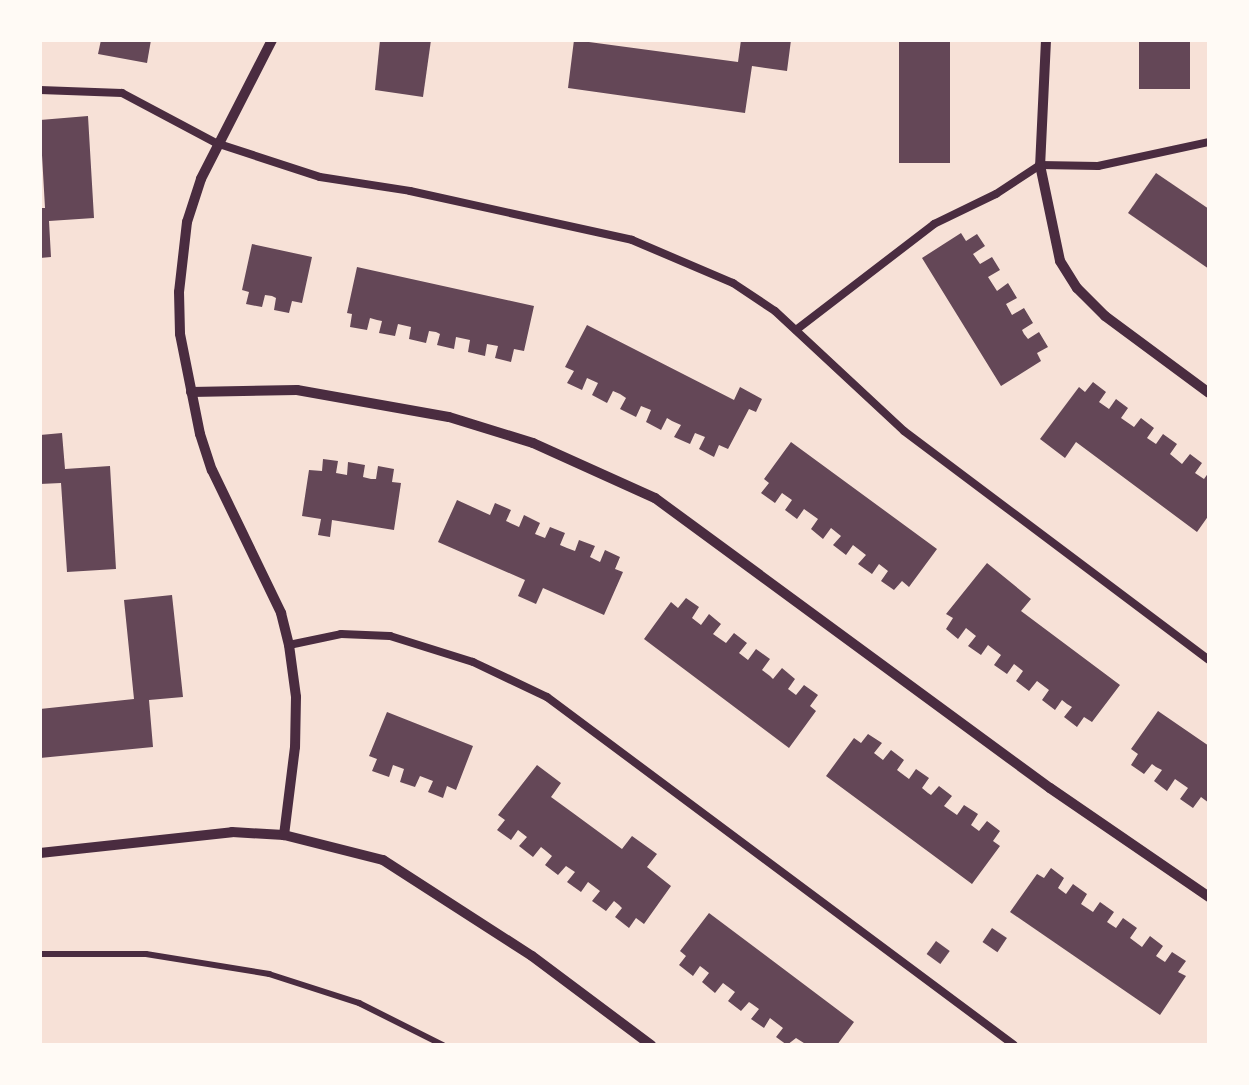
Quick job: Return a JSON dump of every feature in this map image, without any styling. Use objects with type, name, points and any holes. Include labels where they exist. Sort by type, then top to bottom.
[{"type":"street","points":[[272,40],[216,144],[186,222],[180,334],[190,392],[212,470],[281,613],[289,644],[296,697],[296,747],[284,835]]},
{"type":"street","points":[[1046,40],[1040,165],[1060,261],[1077,288],[1154,356],[1209,394]]},
{"type":"street","points":[[190,392],[297,390],[449,417],[533,443],[655,498],[1050,788],[1209,898]]},
{"type":"street","points":[[40,853],[232,832],[284,835],[383,860],[436,890],[651,1045]]},
{"type":"lane","points":[[40,90],[122,93],[216,144],[320,178],[410,190],[632,240],[733,282],[796,330],[904,430],[1209,660]]},
{"type":"lane","points":[[796,330],[934,224],[996,194],[1040,165],[1098,166],[1209,142]]},
{"type":"lane","points":[[289,644],[341,634],[390,636],[473,662],[532,688],[612,743],[681,800],[1014,1045]]},
{"type":"path","points":[[40,954],[146,954],[269,974],[359,1003],[443,1045]]},
{"type":"building","points":[[101,40],[151,40],[147,63],[98,54]]},
{"type":"building","points":[[380,40],[431,40],[423,97],[375,90]]},
{"type":"building","points":[[574,40],[738,62],[741,40],[791,40],[787,71],[752,66],[745,113],[568,88]]},
{"type":"building","points":[[899,40],[950,40],[950,163],[899,163]]},
{"type":"building","points":[[1139,40],[1190,40],[1190,89],[1139,89]]},
{"type":"building","points":[[88,116],[94,218],[49,221],[51,257],[40,258],[40,208],[45,208],[40,120]]},
{"type":"building","points":[[1156,173],[1209,209],[1209,269],[1128,213]]},
{"type":"building","points":[[961,233],[966,241],[977,234],[985,246],[973,254],[980,264],[992,257],[1000,270],[988,277],[997,291],[1008,283],[1017,298],[1006,304],[1012,315],[1024,308],[1033,323],[1022,330],[1024,334],[1028,339],[1039,332],[1048,347],[1037,353],[1041,361],[1001,386],[922,258]]},
{"type":"building","points":[[252,244],[312,257],[302,303],[292,301],[289,313],[274,310],[276,298],[272,296],[265,295],[262,307],[246,304],[249,292],[242,290]]},
{"type":"building","points":[[357,267],[534,306],[524,351],[514,349],[511,362],[495,358],[498,346],[487,344],[485,356],[468,352],[470,340],[456,337],[454,349],[437,345],[440,334],[436,332],[429,331],[426,343],[409,339],[411,327],[398,324],[395,336],[379,333],[382,321],[370,318],[367,330],[350,327],[352,314],[347,313]]},
{"type":"building","points":[[587,325],[734,400],[740,387],[762,399],[756,412],[749,409],[728,449],[719,445],[714,457],[699,449],[705,437],[695,433],[690,444],[674,437],[681,425],[667,418],[661,430],[646,422],[651,410],[641,406],[636,417],[620,409],[626,398],[620,394],[613,391],[607,403],[592,395],[598,383],[587,378],[582,390],[567,383],[574,371],[565,367]]},
{"type":"building","points":[[1093,382],[1106,392],[1099,402],[1109,409],[1116,399],[1128,408],[1121,418],[1134,427],[1141,418],[1154,428],[1147,438],[1156,444],[1163,434],[1177,444],[1170,454],[1182,464],[1190,454],[1202,463],[1195,473],[1204,479],[1209,472],[1209,515],[1197,532],[1076,442],[1065,458],[1040,439],[1079,387],[1085,392]]},
{"type":"building","points":[[62,433],[65,469],[110,466],[116,569],[67,572],[61,483],[40,484],[40,435]]},
{"type":"building","points":[[791,442],[937,549],[909,587],[902,581],[894,590],[881,581],[888,571],[879,564],[872,574],[858,564],[866,555],[853,545],[846,555],[833,545],[841,536],[831,528],[823,539],[811,529],[818,519],[804,509],[797,519],[785,510],[792,500],[782,493],[775,503],[761,493],[769,483],[764,479]]},
{"type":"building","points":[[323,459],[338,461],[336,473],[347,475],[348,462],[365,465],[363,477],[371,479],[376,479],[378,466],[394,469],[392,482],[401,483],[394,530],[332,520],[330,537],[318,535],[321,519],[302,516],[309,470],[322,471]]},
{"type":"building","points":[[457,500],[490,515],[495,503],[511,510],[506,521],[519,527],[524,515],[540,523],[535,534],[545,538],[550,527],[565,533],[560,545],[575,551],[579,540],[595,546],[590,557],[600,562],[605,550],[620,557],[615,569],[623,572],[604,615],[543,588],[536,604],[518,596],[525,580],[438,542]]},
{"type":"building","points":[[987,563],[1031,599],[1021,611],[1120,685],[1092,722],[1084,717],[1077,727],[1064,717],[1072,707],[1062,700],[1055,710],[1042,700],[1049,690],[1037,681],[1029,691],[1016,681],[1023,671],[1014,664],[1007,674],[994,665],[1001,655],[988,645],[981,655],[968,646],[976,636],[966,628],[958,639],[946,629],[953,618],[946,614]]},
{"type":"building","points":[[172,595],[183,697],[149,700],[153,747],[40,758],[40,709],[134,699],[124,600]]},
{"type":"building","points":[[686,598],[699,607],[692,618],[701,625],[709,614],[721,624],[713,634],[726,643],[734,633],[747,643],[739,653],[748,660],[756,649],[770,659],[762,670],[773,679],[782,668],[795,679],[788,689],[796,695],[804,685],[818,695],[810,706],[816,711],[789,748],[644,639],[671,602],[678,608]]},
{"type":"building","points":[[1158,711],[1209,746],[1209,803],[1201,797],[1193,808],[1180,799],[1188,788],[1175,779],[1167,791],[1154,781],[1162,770],[1152,764],[1144,774],[1131,765],[1138,754],[1131,749]]},
{"type":"building","points":[[387,712],[473,746],[456,790],[447,786],[443,798],[428,792],[433,781],[420,776],[415,787],[400,782],[404,769],[393,765],[389,777],[372,771],[377,759],[369,756]]},
{"type":"building","points":[[868,734],[882,743],[874,753],[883,760],[891,750],[904,760],[897,770],[909,779],[916,769],[929,778],[922,788],[928,793],[931,795],[939,786],[952,796],[944,806],[957,815],[964,805],[978,814],[971,825],[979,831],[987,821],[1000,831],[993,841],[1000,846],[972,884],[826,776],[854,738],[861,743]]},
{"type":"building","points":[[537,765],[561,783],[551,797],[622,849],[632,836],[657,854],[647,867],[671,886],[644,924],[636,918],[629,928],[615,917],[622,908],[614,901],[606,911],[592,901],[600,891],[588,882],[581,892],[567,882],[575,872],[566,866],[558,875],[545,865],[552,856],[541,847],[533,857],[519,846],[527,837],[518,830],[511,840],[497,830],[505,820],[498,815]]},
{"type":"building","points":[[1051,868],[1064,878],[1058,888],[1066,894],[1073,884],[1087,894],[1081,904],[1093,912],[1100,902],[1114,912],[1107,922],[1116,928],[1123,918],[1137,928],[1130,938],[1142,947],[1150,936],[1163,946],[1156,956],[1165,962],[1172,952],[1186,961],[1178,972],[1186,976],[1160,1015],[1010,912],[1037,874],[1044,878]]},
{"type":"building","points":[[709,913],[854,1022],[837,1045],[807,1045],[796,1038],[787,1045],[776,1037],[783,1028],[770,1018],[764,1028],[751,1019],[759,1009],[749,1002],[741,1011],[728,1001],[735,992],[723,983],[715,993],[702,982],[709,973],[704,969],[700,966],[693,976],[679,965],[686,956],[680,951]]},
{"type":"building","points":[[992,928],[1007,938],[997,952],[982,942]]},
{"type":"building","points":[[936,941],[950,951],[940,964],[927,954]]}]
